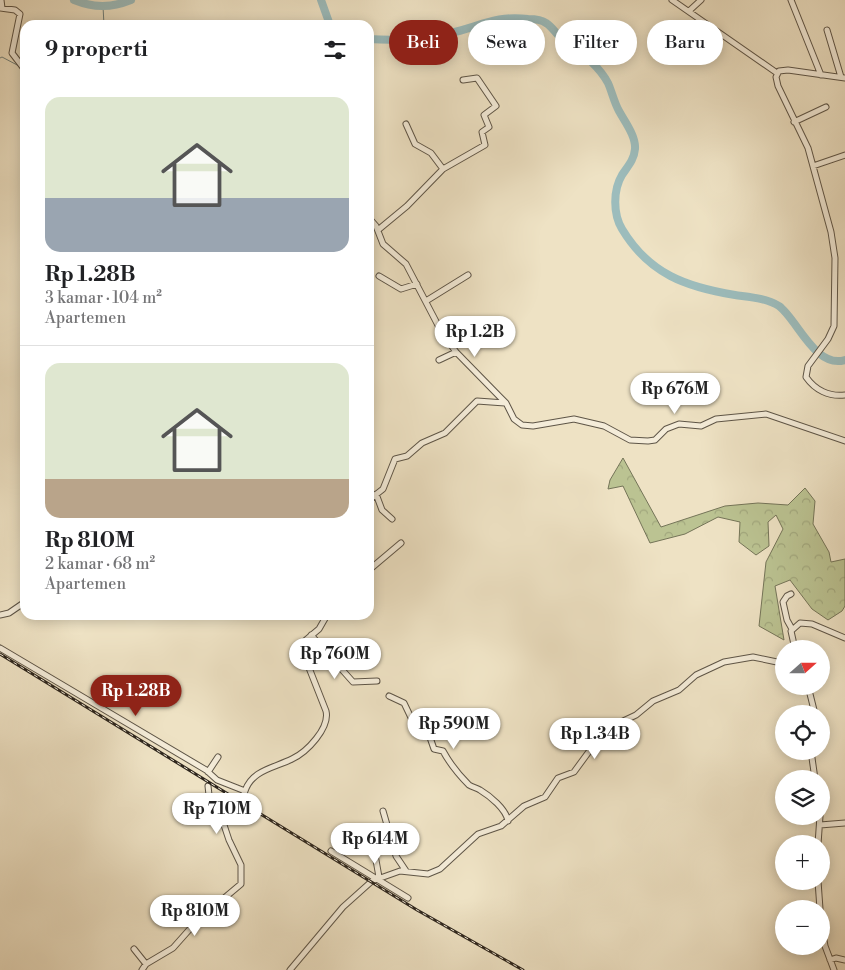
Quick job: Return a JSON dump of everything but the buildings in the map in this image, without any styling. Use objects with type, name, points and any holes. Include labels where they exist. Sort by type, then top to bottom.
[{"type":"street","points":[[1,0],[1,8],[17,11],[20,14],[12,53],[20,64]]},
{"type":"street","points":[[672,0],[684,6],[777,73]]},
{"type":"street","points":[[684,6],[701,0]]},
{"type":"street","points":[[791,0],[821,75]]},
{"type":"street","points":[[777,73],[788,70],[843,78],[827,30]]},
{"type":"street","points":[[777,73],[776,82],[808,148],[831,232],[836,270],[834,326],[832,333],[806,371],[806,377],[811,383],[826,393],[845,395]]},
{"type":"street","points":[[378,230],[407,206],[443,169],[485,146],[482,132],[489,127],[484,115],[496,107],[477,78],[463,80]]},
{"type":"street","points":[[794,122],[826,107]]},
{"type":"street","points":[[406,124],[415,144],[431,153],[443,169]]},
{"type":"street","points":[[813,165],[845,155]]},
{"type":"street","points":[[374,225],[378,230],[381,241],[401,258],[417,284],[441,331],[456,352],[506,403],[514,419],[522,426],[574,419],[597,423],[634,441],[655,440],[666,428],[679,424],[701,426],[718,418],[766,414],[845,442]]},
{"type":"street","points":[[426,301],[468,275]]},
{"type":"street","points":[[379,276],[401,289],[417,284]]},
{"type":"street","points":[[439,360],[456,352]]},
{"type":"street","points":[[392,519],[382,510],[376,494],[386,483],[395,459],[406,456],[422,443],[445,433],[475,403],[482,400],[506,403]]},
{"type":"street","points":[[374,566],[401,543]]},
{"type":"street","points":[[791,594],[786,596],[783,602],[793,640]]},
{"type":"street","points":[[0,615],[20,605]]},
{"type":"street","points":[[222,817],[242,803],[245,791],[252,777],[301,753],[326,723],[326,711],[300,648],[301,643],[319,628],[324,620]]},
{"type":"street","points":[[792,632],[800,623],[812,624],[845,638]]},
{"type":"street","points":[[312,635],[349,679],[359,683],[377,681]]},
{"type":"street","points":[[0,648],[208,772],[217,780],[245,791]]},
{"type":"street","points":[[290,970],[343,907],[378,877],[406,871],[431,874],[440,869],[478,834],[496,828],[508,821],[524,806],[545,797],[558,778],[574,772],[596,742],[618,723],[636,715],[653,701],[679,690],[696,676],[724,662],[740,658],[775,660]]},
{"type":"street","points":[[389,696],[404,703],[416,727],[426,726],[434,749],[444,751],[452,767],[470,785],[482,791],[504,811],[508,821]]},
{"type":"street","points":[[208,772],[218,758]]},
{"type":"street","points":[[142,970],[146,964],[173,948],[197,921],[241,884],[240,865],[217,806],[208,795],[208,786]]},
{"type":"street","points":[[383,811],[396,856],[406,871]]},
{"type":"street","points":[[819,835],[820,826],[845,824]]},
{"type":"street","points":[[372,840],[378,877]]},
{"type":"street","points":[[374,849],[392,845]]},
{"type":"street","points":[[331,851],[378,877],[408,898]]},
{"type":"street","points":[[134,950],[146,964]]},
{"type":"street","points":[[829,955],[834,970]]},
{"type":"street","points":[[830,960],[836,958],[845,960]]},
{"type":"green space","points":[[623,458],[661,527],[725,506],[758,503],[788,505],[805,488],[815,501],[813,524],[829,552],[831,562],[845,559],[845,606],[842,611],[828,620],[812,609],[790,580],[775,586],[784,640],[759,626],[766,562],[783,529],[776,515],[768,522],[769,546],[756,555],[739,542],[740,522],[718,517],[685,534],[650,543],[623,486],[608,489],[610,480]]},
{"type":"waterway","points":[[74,0],[102,6],[131,0]]},
{"type":"waterway","points":[[321,0],[328,20]]},
{"type":"waterway","points":[[103,6],[104,20]]},
{"type":"waterway","points":[[374,40],[400,40],[431,37],[497,20],[517,18],[535,19],[546,23],[598,69],[608,83],[617,108],[632,134],[635,149],[630,163],[619,181],[615,202],[617,216],[622,229],[644,257],[670,276],[700,288],[758,298],[774,303],[786,312],[816,350],[834,361],[845,360]]},
{"type":"waterway","points":[[0,58],[2,57],[19,66]]},
{"type":"railway","points":[[0,654],[417,910],[523,970]]}]
